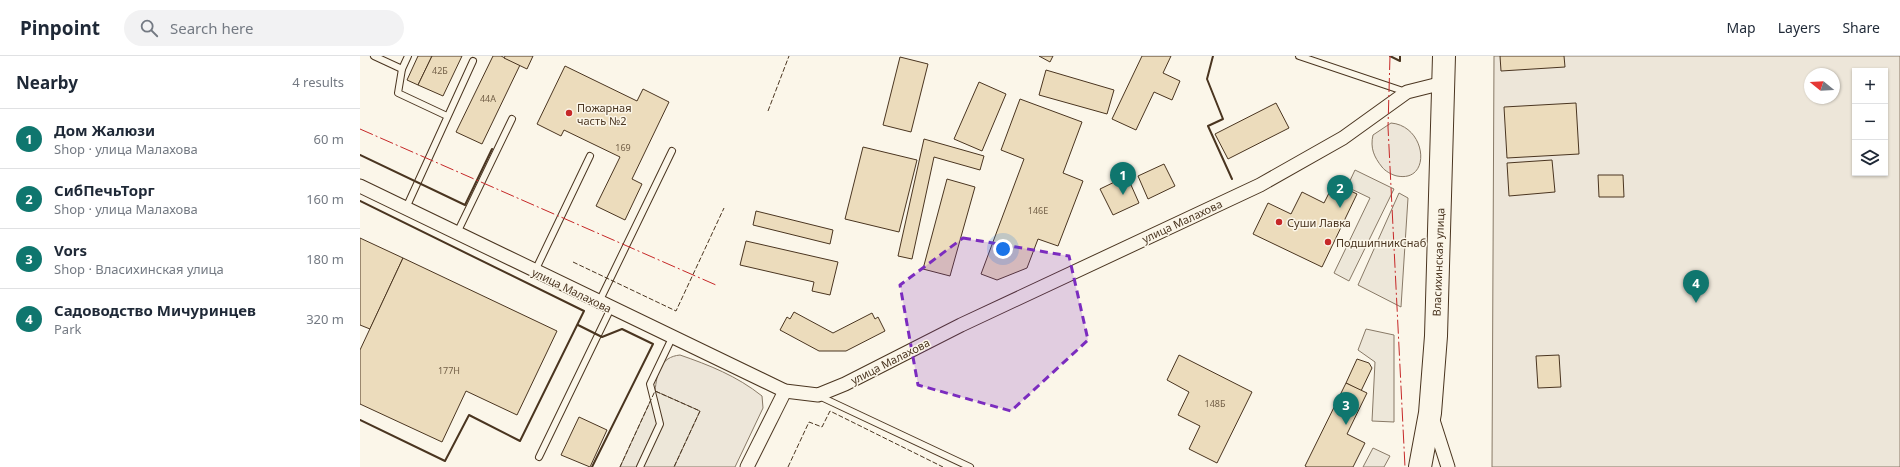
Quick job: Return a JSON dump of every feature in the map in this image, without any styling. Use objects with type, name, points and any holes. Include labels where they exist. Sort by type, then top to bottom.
[{"type":"highway","name":"Власихинская улица","points":[[1420,467],[1430,413],[1439,282],[1444,56]]},
{"type":"street","points":[[1407,92],[1443,83]]},
{"type":"street","name":"улица Малахова","points":[[360,186],[672,338],[785,391],[818,395],[845,384],[961,325],[1260,185],[1343,138],[1407,92]]},
{"type":"street","points":[[747,467],[785,391]]},
{"type":"street","points":[[1430,413],[1448,467]]},
{"type":"lane","points":[[374,56],[402,69]]},
{"type":"lane","points":[[408,56],[402,69],[398,93],[447,116]]},
{"type":"lane","points":[[1299,56],[1407,92]]},
{"type":"lane","points":[[406,208],[473,61]]},
{"type":"lane","points":[[457,233],[512,119]]},
{"type":"lane","points":[[599,302],[672,151]]},
{"type":"lane","points":[[535,271],[590,156]]},
{"type":"lane","points":[[539,457],[611,308]]},
{"type":"lane","points":[[640,467],[660,424],[650,384],[672,338]]},
{"type":"lane","points":[[818,395],[970,467]]},
{"type":"highlighted area","points":[[963,238],[1069,256],[1088,340],[1011,411],[918,385],[900,285]]},
{"type":"shaded area","points":[[1494,56],[1900,56],[1900,467],[1492,467]]},
{"type":"shaded area","points":[[1391,123],[1403,126],[1412,134],[1418,143],[1421,153],[1420,163],[1416,171],[1408,176],[1397,176],[1387,171],[1379,163],[1373,152],[1373,135]]},
{"type":"shaded area","points":[[1355,170],[1394,189],[1349,281],[1334,273],[1370,198],[1347,187]]},
{"type":"shaded area","points":[[1399,193],[1408,198],[1401,307],[1358,285]]},
{"type":"shaded area","points":[[1366,329],[1394,335],[1394,422],[1372,421],[1375,362],[1358,350]]},
{"type":"shaded area","points":[[680,355],[722,372],[743,383],[762,396],[763,408],[735,467],[674,467],[699,411],[655,391],[657,378],[661,367],[668,359],[673,356]]},
{"type":"shaded area","points":[[655,391],[700,411],[674,467],[620,467]]},
{"type":"shaded area","points":[[1373,448],[1390,456],[1384,467],[1363,467]]},
{"type":"building","points":[[418,56],[432,56],[418,85],[407,80]]},
{"type":"building","points":[[432,56],[462,56],[443,96],[418,85]]},
{"type":"building","points":[[493,56],[501,56],[520,65],[482,144],[456,132]]},
{"type":"building","points":[[505,56],[533,56],[527,69],[504,58]]},
{"type":"building","points":[[1039,56],[1053,56],[1050,62]]},
{"type":"building","points":[[1142,56],[1171,56],[1163,73],[1180,81],[1172,100],[1154,92],[1136,130],[1112,119]]},
{"type":"building","points":[[1500,56],[1564,56],[1565,67],[1501,71]]},
{"type":"building","points":[[900,57],[928,64],[911,132],[883,125]]},
{"type":"building","points":[[565,66],[637,101],[643,89],[669,102],[632,179],[642,184],[625,220],[596,206],[620,157],[564,130],[561,136],[537,124]]},
{"type":"building","points":[[1046,70],[1114,90],[1107,114],[1039,95]]},
{"type":"building","points":[[979,82],[1006,94],[982,151],[954,139]]},
{"type":"building","points":[[1020,99],[1082,122],[1063,173],[1083,181],[1058,246],[1038,239],[1027,268],[997,280],[981,274],[1024,159],[1001,150]]},
{"type":"building","points":[[1276,103],[1289,128],[1228,159],[1215,134]]},
{"type":"building","points":[[1576,103],[1579,154],[1507,158],[1504,107]]},
{"type":"building","points":[[924,139],[984,156],[980,170],[934,157],[912,259],[898,256]]},
{"type":"building","points":[[863,147],[917,160],[899,232],[845,219]]},
{"type":"building","points":[[1552,160],[1555,192],[1509,196],[1507,163]]},
{"type":"building","points":[[1164,164],[1175,186],[1148,199],[1138,176]]},
{"type":"building","points":[[1598,175],[1623,175],[1624,197],[1599,197]]},
{"type":"building","points":[[1127,176],[1139,203],[1113,215],[1100,189]]},
{"type":"building","points":[[947,179],[975,187],[950,276],[923,269]]},
{"type":"building","points":[[1334,183],[1357,194],[1322,267],[1253,234],[1268,203],[1291,214],[1302,192],[1324,203]]},
{"type":"building","points":[[756,211],[833,230],[830,244],[753,225]]},
{"type":"building","points":[[360,238],[403,258],[370,329],[360,325]]},
{"type":"building","points":[[746,241],[838,262],[830,295],[812,291],[814,282],[740,265]]},
{"type":"building","points":[[403,258],[557,331],[517,415],[466,391],[442,442],[360,404],[360,350]]},
{"type":"building","points":[[794,312],[833,333],[872,313],[875,319],[878,317],[885,331],[846,351],[819,351],[780,330],[787,317],[790,319]]},
{"type":"building","points":[[1179,355],[1252,392],[1217,463],[1189,449],[1200,426],[1178,415],[1189,392],[1167,380]]},
{"type":"building","points":[[1559,355],[1561,387],[1538,388],[1536,356]]},
{"type":"building","points":[[1357,359],[1369,363],[1372,368],[1361,391],[1346,383]]},
{"type":"building","points":[[1346,383],[1367,393],[1347,434],[1365,443],[1353,467],[1307,467],[1305,466]]},
{"type":"building","points":[[579,417],[607,430],[590,467],[561,455]]},
{"type":"fence","points":[[768,111],[789,56]]},
{"type":"fence","points":[[573,262],[676,311],[724,208]]},
{"type":"fence","points":[[620,467],[655,391],[700,411],[674,467]]},
{"type":"fence","points":[[788,467],[809,422],[822,427],[830,411],[943,467]]},
{"type":"wall","points":[[1213,56],[1207,79],[1223,119],[1208,126],[1232,179]]},
{"type":"wall","points":[[1390,56],[1400,61],[1400,56]]},
{"type":"wall","points":[[360,155],[465,205],[492,149]]},
{"type":"wall","points":[[360,201],[584,311],[520,441],[469,415],[445,461],[360,420]]},
{"type":"wall","points":[[578,325],[602,337],[622,329],[653,344],[592,467]]},
{"type":"power","points":[[1390,56],[1388,127],[1405,467]]},
{"type":"power","points":[[360,129],[716,285]]},
{"type":"place","name":"Пожарная часть №2","points":[[569,113]]},
{"type":"place","name":"Дом Жалюзи","points":[[1123,195]]},
{"type":"place","name":"СибПечьТорг","points":[[1340,208]]},
{"type":"place","name":"Суши Лавка","points":[[1279,222]]},
{"type":"place","name":"ПодшипникСнаб","points":[[1328,242]]},
{"type":"place","name":"Садоводство Мичуринцев","points":[[1696,303]]},
{"type":"place","name":"Vors","points":[[1346,425]]}]
